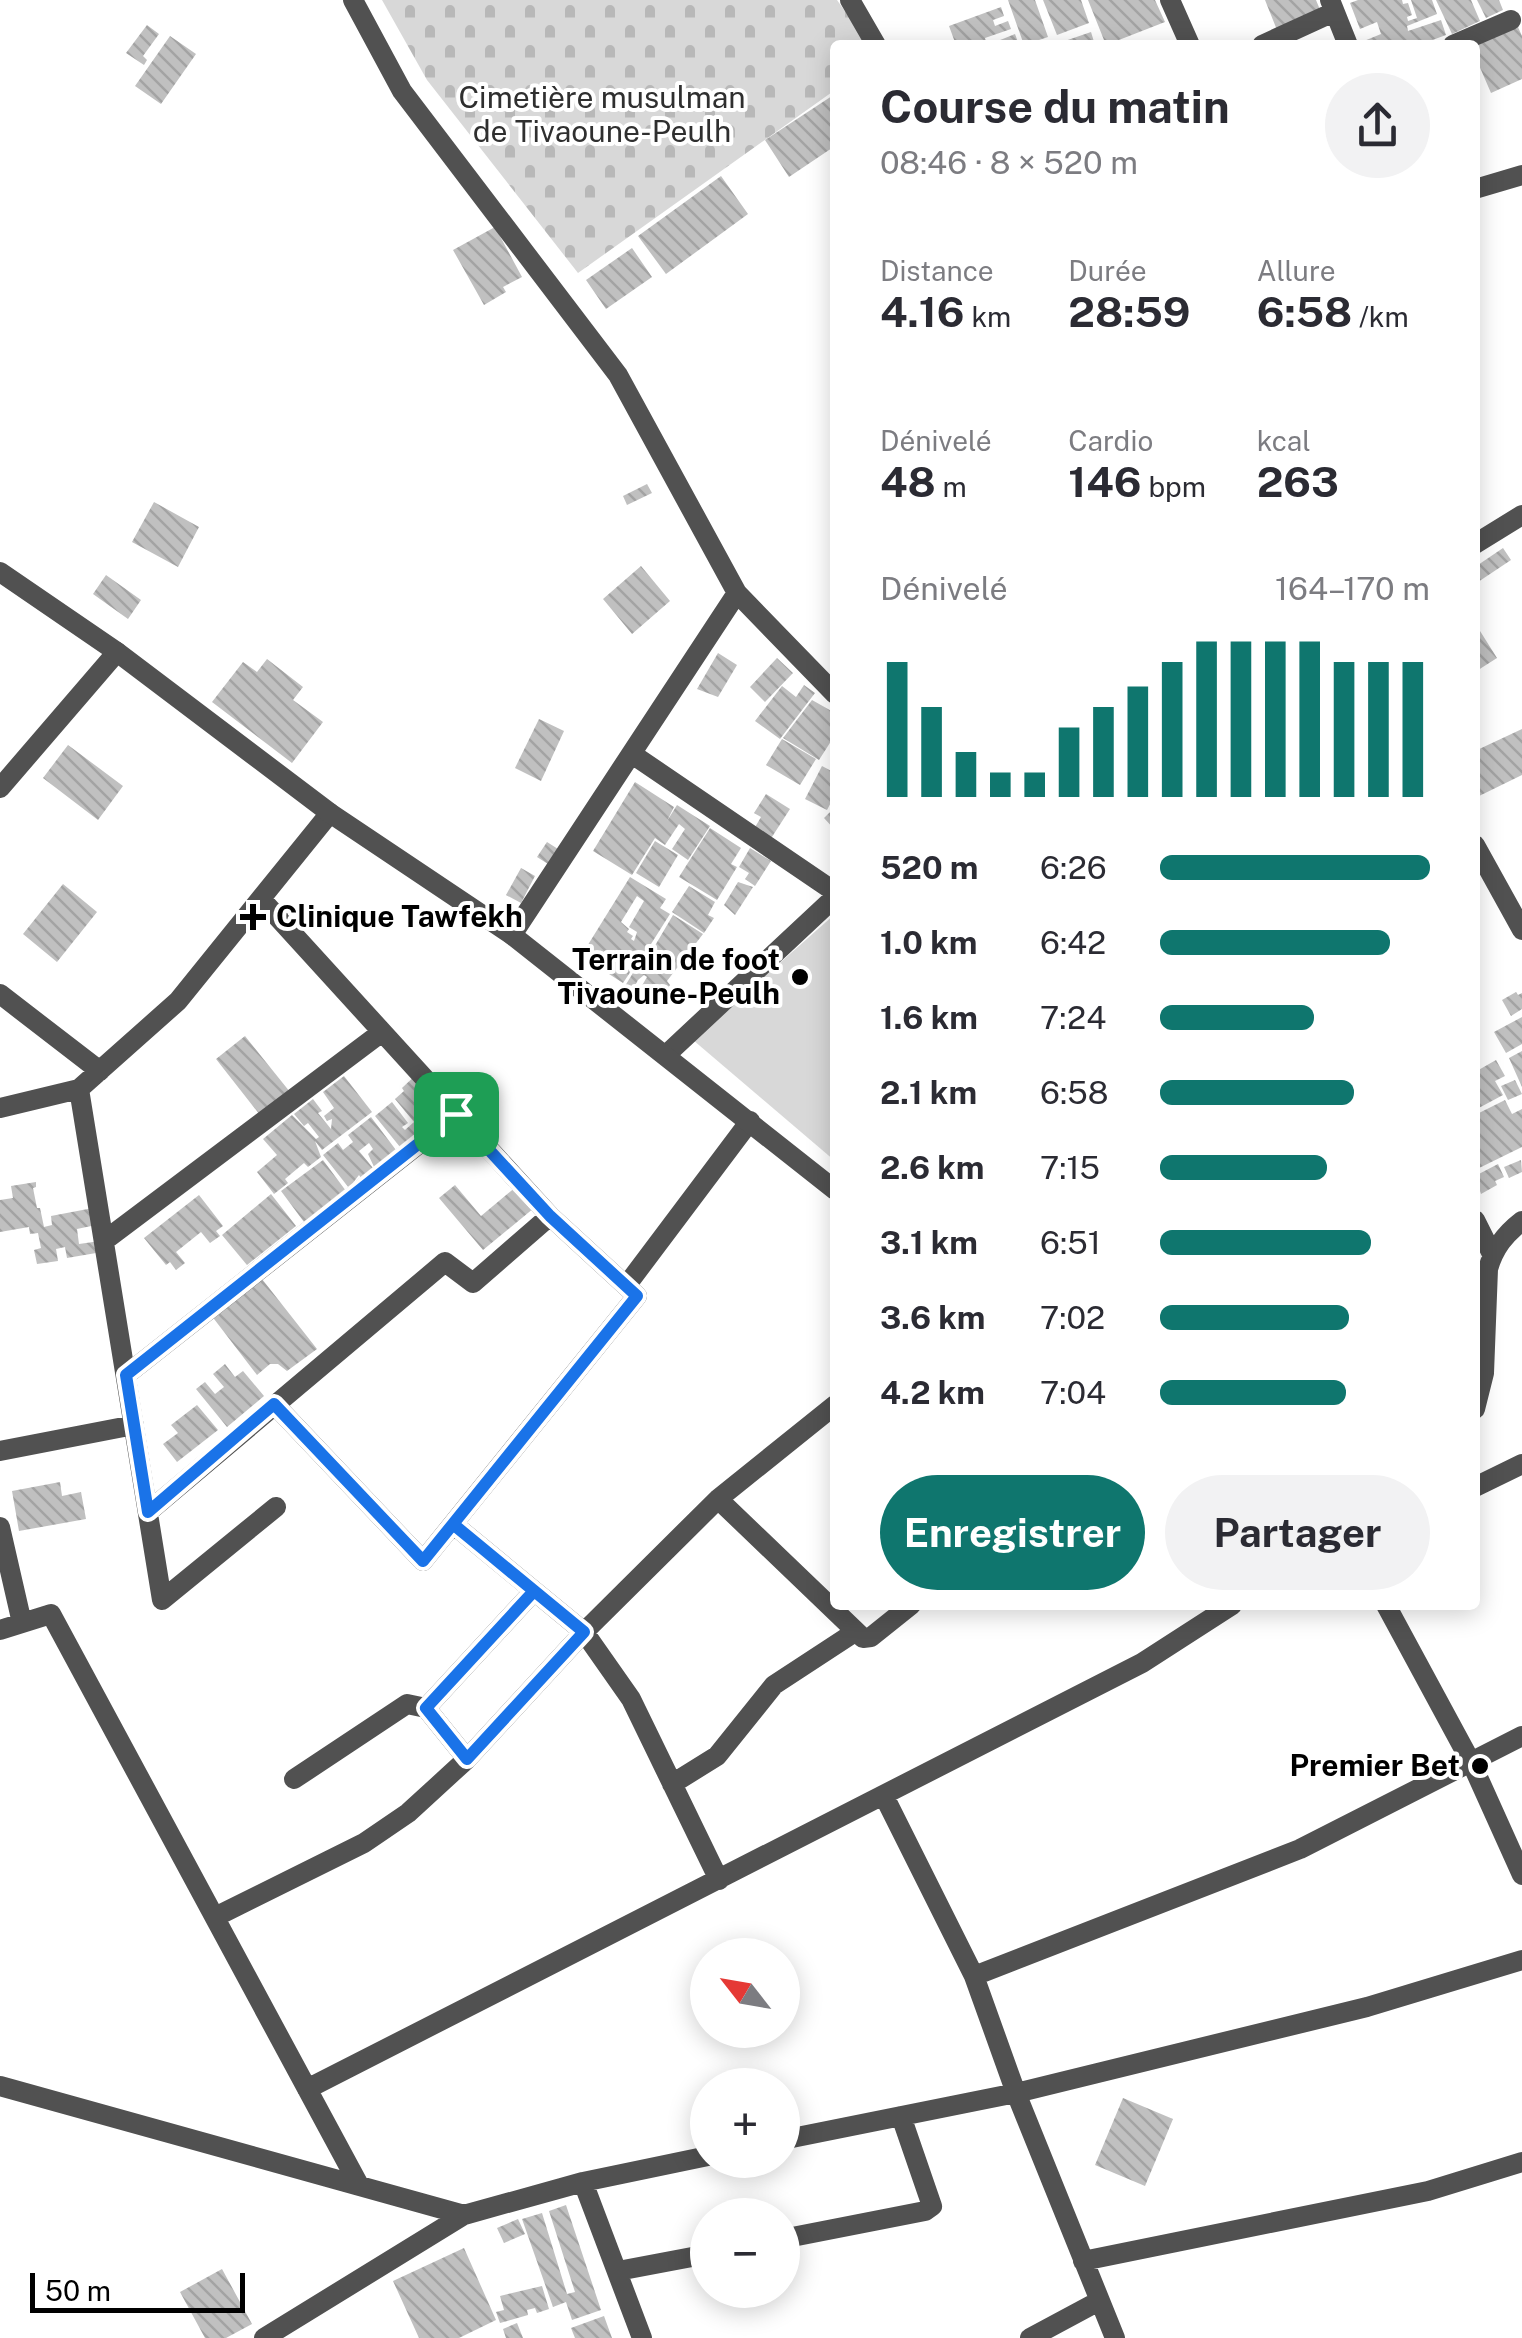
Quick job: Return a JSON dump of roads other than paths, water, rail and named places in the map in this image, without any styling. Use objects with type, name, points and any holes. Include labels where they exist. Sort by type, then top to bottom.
[{"type":"street","points":[[354,0],[402,91],[618,374],[737,594],[830,689]]},
{"type":"street","points":[[1170,0],[1188,40]]},
{"type":"street","points":[[856,1],[874,40]]},
{"type":"street","points":[[1271,40],[1332,6],[1346,40]]},
{"type":"street","points":[[1465,40],[1512,20]]},
{"type":"street","points":[[1480,188],[1522,175]]},
{"type":"street","points":[[1480,541],[1522,514]]},
{"type":"street","points":[[0,572],[117,652],[330,813],[512,935],[830,1186]]},
{"type":"street","points":[[512,935],[737,594]]},
{"type":"street","points":[[0,788],[117,652]]},
{"type":"street","points":[[632,754],[830,892]]},
{"type":"street","points":[[0,1108],[79,1089],[178,1001],[330,813]]},
{"type":"street","points":[[1480,854],[1522,930]]},
{"type":"street","points":[[262,900],[550,1216],[637,1296],[423,1561],[274,1404]]},
{"type":"street","points":[[667,1054],[830,900]]},
{"type":"street","points":[[0,994],[100,1070]]},
{"type":"street","points":[[104,1241],[382,1032]]},
{"type":"street","points":[[79,1089],[162,1600],[276,1507]]},
{"type":"street","points":[[126,1375],[456,1114]]},
{"type":"street","points":[[626,1286],[750,1121]]},
{"type":"street","points":[[148,1512],[445,1262],[473,1282],[550,1216]]},
{"type":"street","points":[[1480,1390],[1492,1254],[1522,1221]]},
{"type":"street","points":[[1480,1230],[1492,1254]]},
{"type":"street","points":[[214,1917],[364,1843],[408,1813],[467,1759],[584,1632],[718,1499],[830,1409]]},
{"type":"street","points":[[0,1451],[134,1425]]},
{"type":"street","points":[[1480,1484],[1522,1464]]},
{"type":"street","points":[[718,1499],[830,1608]]},
{"type":"street","points":[[453,1524],[584,1632],[631,1698],[719,1880]]},
{"type":"street","points":[[0,1527],[22,1623]]},
{"type":"street","points":[[426,1708],[534,1591]]},
{"type":"street","points":[[832,1610],[863,1638],[905,1610]]},
{"type":"street","points":[[307,2088],[1164,1651],[1225,1610]]},
{"type":"street","points":[[1389,1610],[1472,1764],[1522,1875]]},
{"type":"street","points":[[0,1630],[51,1614],[359,2185]]},
{"type":"street","points":[[672,1784],[717,1756],[774,1685],[855,1632]]},
{"type":"street","points":[[294,1780],[407,1704],[426,1708],[467,1759]]},
{"type":"street","points":[[974,1976],[1300,1849],[1522,1736]]},
{"type":"street","points":[[884,1796],[974,1976],[1016,2093],[1115,2338]]},
{"type":"street","points":[[800,2136],[1016,2093],[1368,2008],[1522,1960]]},
{"type":"street","points":[[0,2086],[464,2216]]},
{"type":"street","points":[[800,2235],[925,2211],[932,2206],[901,2116]]},
{"type":"street","points":[[264,2338],[464,2216],[583,2182],[690,2160]]},
{"type":"street","points":[[1083,2261],[1428,2190],[1522,2162]]},
{"type":"street","points":[[583,2182],[642,2338]]},
{"type":"street","points":[[618,2271],[690,2257]]},
{"type":"street","points":[[1030,2338],[1099,2301]]},
{"type":"place","name":"Clinique Tawfekh","points":[[253,917]]},
{"type":"place","name":"Terrain de foot Tivaoune-Peulh","points":[[800,977]]},
{"type":"place","name":"Premier Bet","points":[[1480,1766]]},
{"type":"park label","name":"Cimetière musulman de Tivaoune-Peulh","points":[[602,115]]}]
